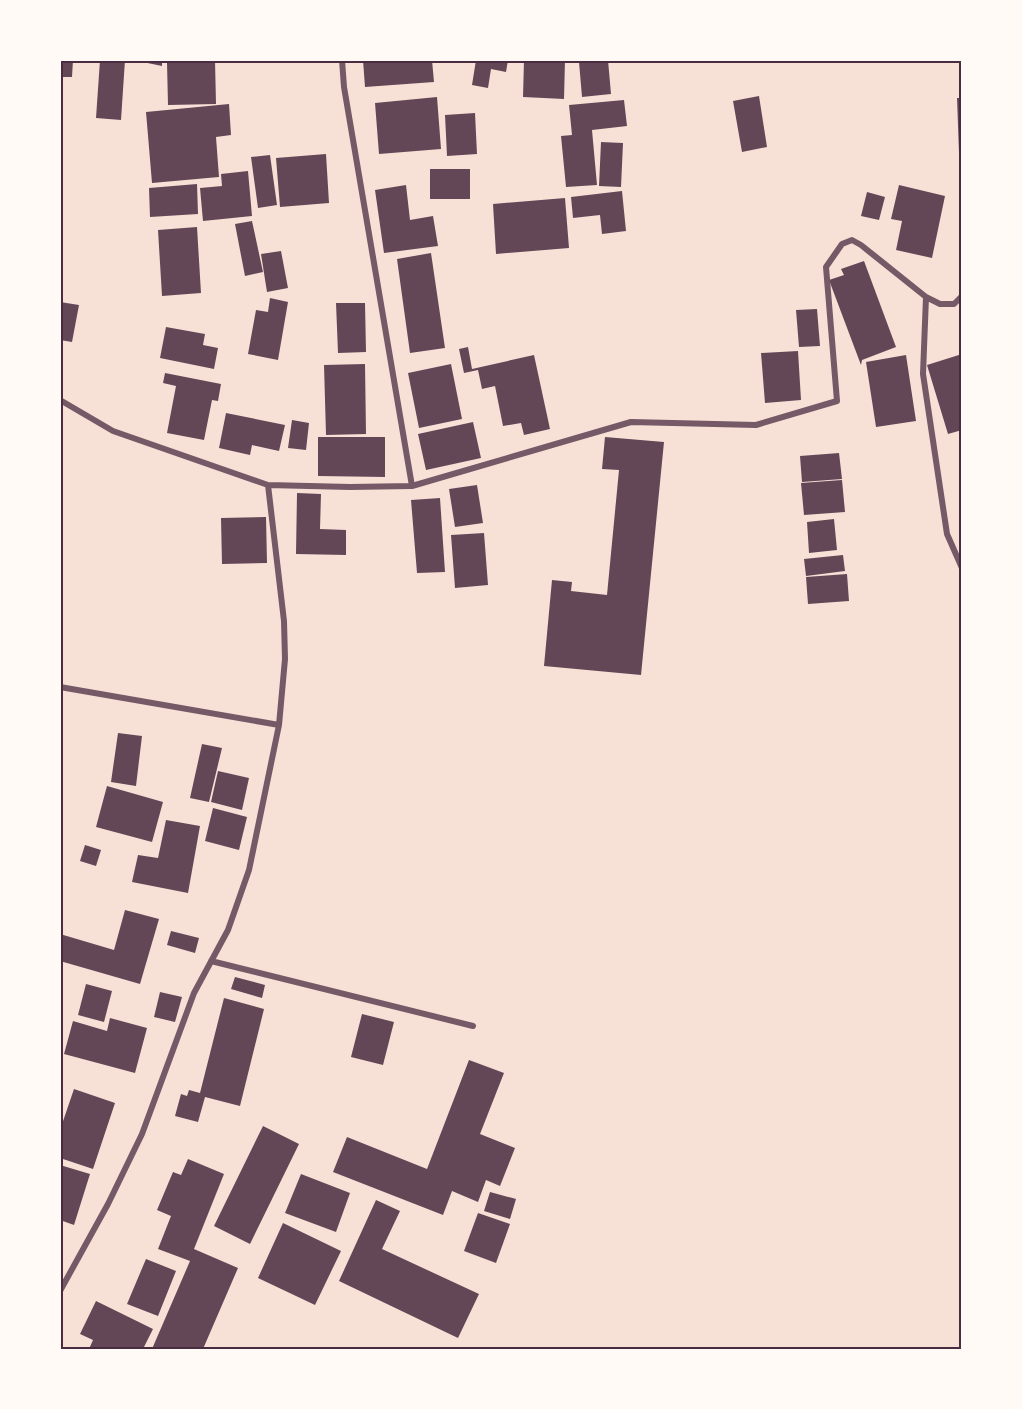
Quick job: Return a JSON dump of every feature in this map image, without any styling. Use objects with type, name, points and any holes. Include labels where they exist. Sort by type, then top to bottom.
[{"type":"street","points":[[342,60],[344,87],[412,486]]},
{"type":"street","points":[[60,400],[113,430],[268,485],[350,488],[412,486],[631,422],[756,425],[837,401],[826,267],[842,244],[852,240],[926,297],[940,304],[954,304],[962,296]]},
{"type":"street","points":[[926,297],[923,374],[947,534],[962,568]]},
{"type":"street","points":[[60,1291],[108,1204],[142,1134],[194,993],[236,913],[249,870],[279,725],[285,659],[284,621],[268,485]]},
{"type":"street","points":[[60,687],[279,725]]},
{"type":"street","points":[[211,962],[473,1026]]},
{"type":"building","points":[[60,60],[73,60],[72,77],[60,77]]},
{"type":"building","points":[[100,60],[125,60],[121,120],[96,118]]},
{"type":"building","points":[[133,60],[162,60],[162,66]]},
{"type":"building","points":[[186,60],[215,60],[216,104],[168,105],[167,63],[186,63]]},
{"type":"building","points":[[363,60],[432,60],[434,82],[365,87]]},
{"type":"building","points":[[476,60],[508,60],[506,72],[491,69],[488,88],[472,85]]},
{"type":"building","points":[[524,60],[565,60],[564,99],[523,97]]},
{"type":"building","points":[[608,60],[611,94],[582,97],[579,62]]},
{"type":"building","points":[[759,96],[767,147],[742,152],[733,101]]},
{"type":"building","points":[[437,97],[441,149],[379,154],[375,103]]},
{"type":"building","points":[[957,98],[962,98],[962,180],[960,180]]},
{"type":"building","points":[[624,100],[627,126],[592,130],[597,185],[566,187],[561,136],[572,135],[569,105]]},
{"type":"building","points":[[229,104],[231,135],[216,137],[219,177],[152,183],[146,112]]},
{"type":"building","points":[[475,113],[477,154],[447,156],[445,115]]},
{"type":"building","points":[[601,142],[623,143],[621,187],[599,186]]},
{"type":"building","points":[[326,154],[329,203],[280,207],[276,158]]},
{"type":"building","points":[[270,155],[277,205],[258,208],[251,157]]},
{"type":"building","points":[[430,169],[470,169],[470,199],[430,199]]},
{"type":"building","points":[[248,171],[252,216],[203,221],[200,188],[222,186],[221,174]]},
{"type":"building","points":[[197,184],[198,214],[150,217],[149,188]]},
{"type":"building","points":[[406,185],[410,220],[433,216],[438,246],[384,253],[375,190]]},
{"type":"building","points":[[899,185],[945,196],[932,258],[896,250],[902,221],[891,219]]},
{"type":"building","points":[[622,191],[626,231],[602,234],[600,215],[573,218],[571,197]]},
{"type":"building","points":[[867,192],[885,197],[879,220],[861,216]]},
{"type":"building","points":[[565,198],[569,248],[496,254],[493,204]]},
{"type":"building","points":[[252,221],[263,272],[245,276],[235,224]]},
{"type":"building","points":[[197,227],[201,293],[162,296],[158,230]]},
{"type":"building","points":[[281,251],[288,288],[267,292],[261,254]]},
{"type":"building","points":[[431,253],[445,348],[410,353],[397,259]]},
{"type":"building","points":[[864,261],[896,347],[862,360],[861,365],[829,280],[844,275],[841,269]]},
{"type":"building","points":[[270,298],[288,302],[278,360],[248,354],[256,310],[268,312]]},
{"type":"building","points":[[60,302],[79,305],[72,342],[60,340]]},
{"type":"building","points":[[336,303],[365,303],[366,352],[338,353]]},
{"type":"building","points":[[817,309],[820,346],[799,347],[796,310]]},
{"type":"building","points":[[166,327],[205,334],[203,345],[218,348],[214,369],[160,358]]},
{"type":"building","points":[[468,347],[472,369],[534,355],[550,429],[524,435],[521,423],[503,426],[495,386],[482,389],[478,370],[464,373],[459,349]]},
{"type":"building","points":[[798,351],[801,400],[765,403],[761,353]]},
{"type":"building","points":[[962,354],[962,430],[948,434],[927,365]]},
{"type":"building","points":[[906,355],[916,421],[876,427],[866,362]]},
{"type":"building","points":[[365,364],[366,434],[326,435],[324,365]]},
{"type":"building","points":[[451,364],[462,419],[419,428],[408,373]]},
{"type":"building","points":[[165,373],[221,384],[218,401],[212,400],[204,440],[167,433],[176,386],[163,383]]},
{"type":"building","points":[[226,413],[285,425],[279,451],[252,445],[250,455],[219,448]]},
{"type":"building","points":[[292,420],[309,423],[306,450],[288,448]]},
{"type":"building","points":[[473,422],[481,458],[426,470],[418,434]]},
{"type":"building","points":[[318,437],[385,437],[385,477],[318,476]]},
{"type":"building","points":[[605,437],[664,442],[641,675],[544,666],[552,580],[572,582],[571,591],[607,595],[619,470],[602,469]]},
{"type":"building","points":[[839,453],[842,479],[802,482],[800,456]]},
{"type":"building","points":[[842,480],[845,512],[804,515],[801,483]]},
{"type":"building","points":[[477,485],[483,523],[455,527],[449,489]]},
{"type":"building","points":[[297,493],[321,494],[320,529],[346,530],[346,555],[296,554]]},
{"type":"building","points":[[440,498],[445,572],[417,573],[411,500]]},
{"type":"building","points":[[266,517],[267,563],[222,564],[221,518]]},
{"type":"building","points":[[834,519],[837,550],[809,553],[807,522]]},
{"type":"building","points":[[484,533],[488,585],[455,588],[451,535]]},
{"type":"building","points":[[843,555],[845,571],[806,576],[804,559]]},
{"type":"building","points":[[847,574],[849,601],[808,604],[806,577]]},
{"type":"building","points":[[118,733],[142,736],[136,786],[111,782]]},
{"type":"building","points":[[202,744],[222,748],[209,802],[190,798]]},
{"type":"building","points":[[218,771],[249,778],[242,810],[211,802]]},
{"type":"building","points":[[107,786],[163,802],[152,842],[96,827]]},
{"type":"building","points":[[213,808],[247,817],[239,850],[205,841]]},
{"type":"building","points":[[166,820],[200,826],[188,893],[132,882],[138,855],[158,858]]},
{"type":"building","points":[[85,845],[101,850],[96,866],[80,861]]},
{"type":"building","points":[[125,910],[159,919],[140,984],[60,961],[60,934],[114,950]]},
{"type":"building","points":[[171,931],[199,938],[195,953],[167,945]]},
{"type":"building","points":[[235,977],[265,985],[262,998],[231,989]]},
{"type":"building","points":[[86,984],[112,991],[104,1022],[78,1015]]},
{"type":"building","points":[[160,992],[182,997],[175,1022],[154,1017]]},
{"type":"building","points":[[224,998],[264,1009],[240,1106],[205,1097],[198,1122],[175,1116],[181,1094],[187,1096],[189,1090],[200,1093]]},
{"type":"building","points":[[362,1014],[394,1022],[383,1065],[351,1057]]},
{"type":"building","points":[[110,1018],[147,1028],[135,1073],[64,1054],[73,1021],[107,1031]]},
{"type":"building","points":[[469,1060],[504,1073],[480,1134],[515,1148],[500,1186],[486,1180],[478,1202],[452,1191],[443,1215],[333,1172],[347,1137],[427,1169]]},
{"type":"building","points":[[74,1089],[115,1103],[93,1169],[60,1158],[60,1130]]},
{"type":"building","points":[[263,1126],[299,1144],[250,1244],[214,1226]]},
{"type":"building","points":[[188,1159],[224,1174],[194,1249],[238,1268],[203,1349],[152,1349],[190,1261],[158,1249],[171,1216],[157,1210],[173,1172],[181,1175]]},
{"type":"building","points":[[60,1165],[90,1174],[74,1225],[60,1220]]},
{"type":"building","points":[[301,1174],[350,1193],[336,1232],[285,1213]]},
{"type":"building","points":[[490,1192],[516,1199],[510,1219],[484,1211]]},
{"type":"building","points":[[376,1200],[400,1211],[382,1249],[479,1294],[458,1338],[339,1281]]},
{"type":"building","points":[[478,1213],[510,1224],[496,1263],[464,1251]]},
{"type":"building","points":[[283,1223],[341,1251],[315,1305],[258,1278]]},
{"type":"building","points":[[146,1259],[176,1271],[158,1316],[127,1304]]},
{"type":"building","points":[[96,1301],[153,1329],[143,1349],[89,1349],[93,1340],[80,1334]]}]
